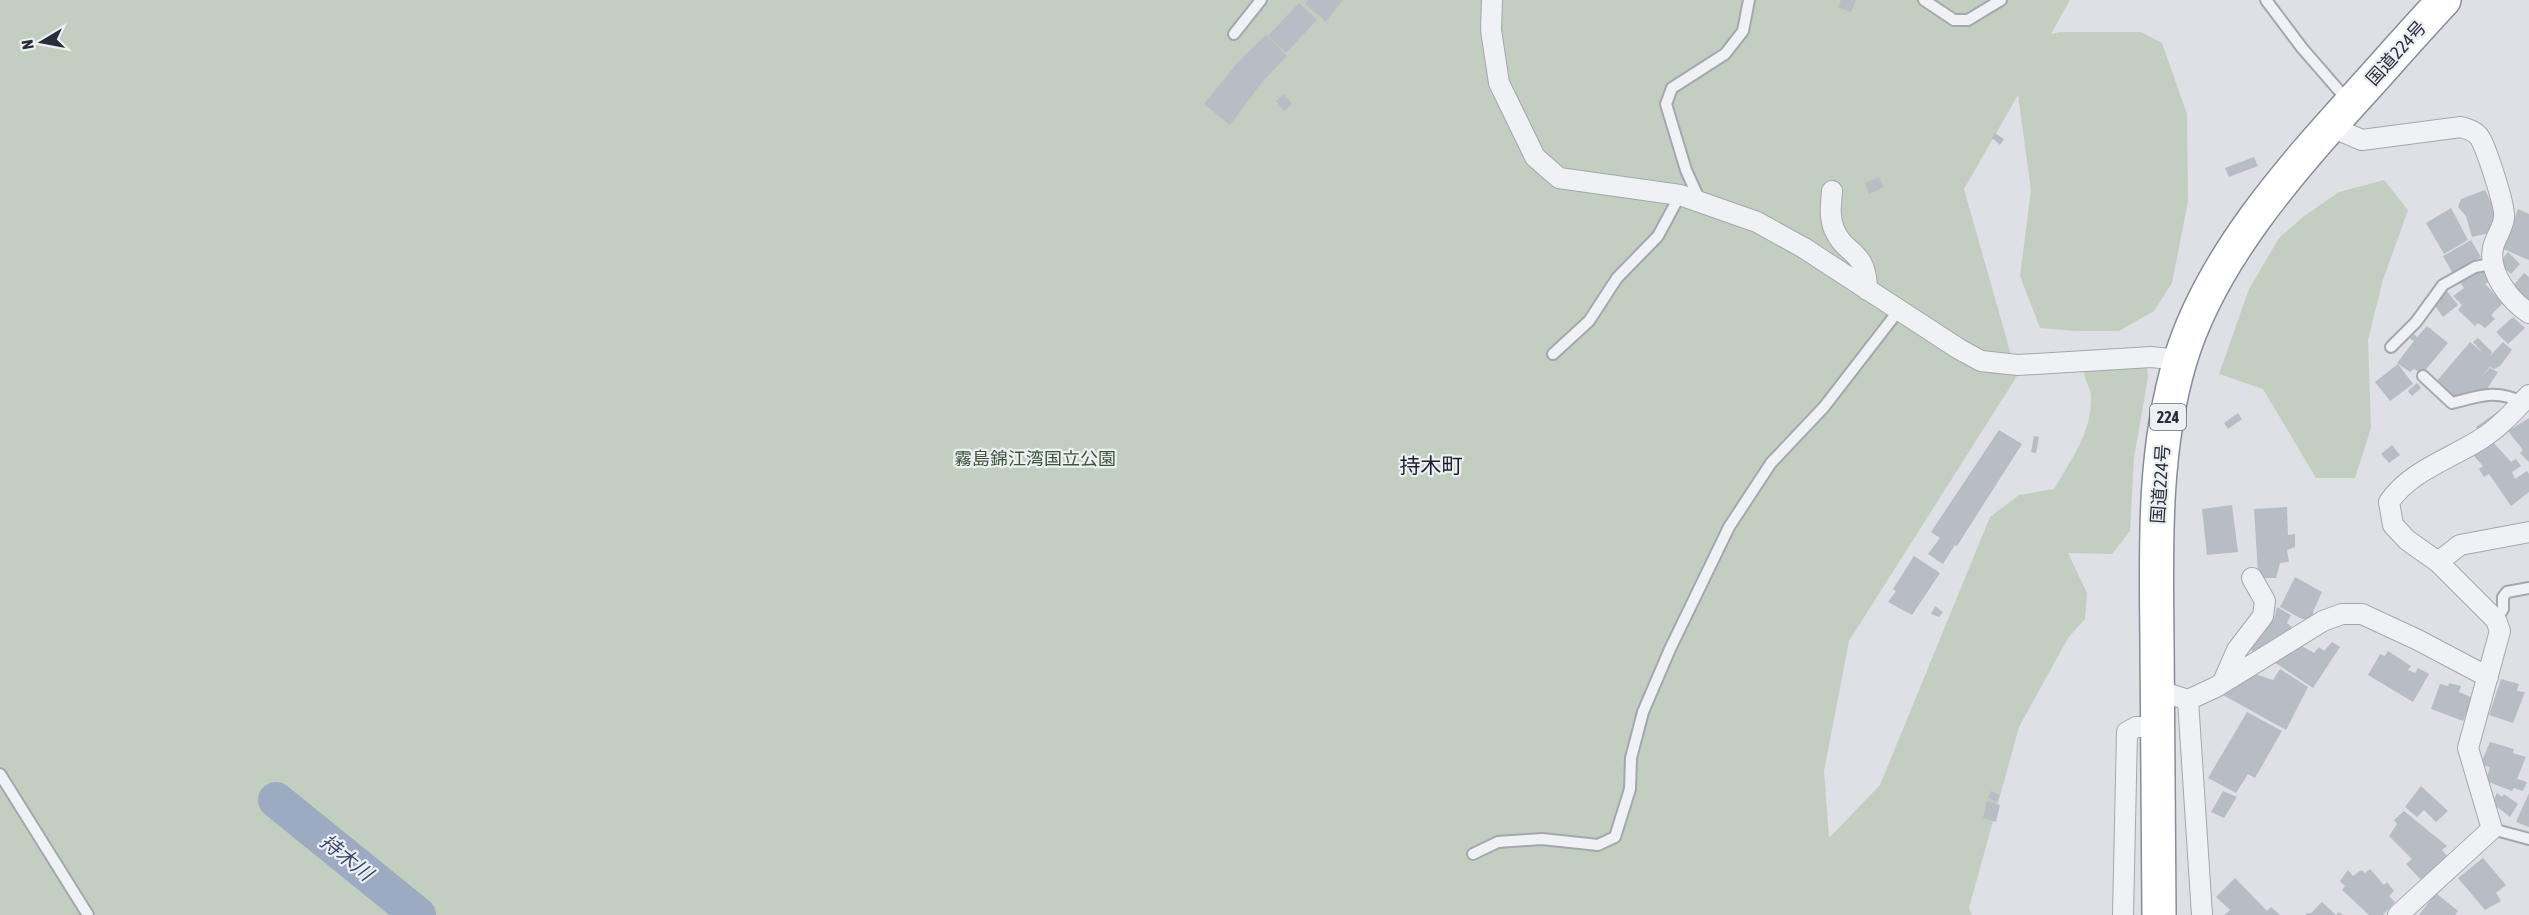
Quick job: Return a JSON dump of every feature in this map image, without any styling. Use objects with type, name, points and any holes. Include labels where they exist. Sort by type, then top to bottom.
[{"type":"highway","name":"国道224号","points":[[2159,915],[2157,526],[2162,441],[2180,360],[2220,271],[2252,224],[2340,115],[2444,0]]},
{"type":"street","points":[[1492,0],[1491,30],[1499,83],[1535,157],[1559,178],[1680,195],[1757,222],[1804,248],[1959,350],[1981,361],[2018,365],[2151,357],[2180,360]]},
{"type":"street","points":[[2340,115],[2362,140],[2443,128],[2471,129],[2480,137],[2505,217],[2493,246],[2491,264],[2504,288],[2529,313]]},
{"type":"street","points":[[1832,191],[1831,220],[1834,231],[1859,258],[1867,274],[1867,290]]},
{"type":"street","points":[[2398,915],[2492,829],[2468,748],[2500,631],[2496,620],[2438,562],[2407,540],[2393,525],[2389,502],[2398,489],[2406,483],[2481,439],[2506,420],[2526,398]]},
{"type":"street","points":[[2438,562],[2460,544],[2529,532]]},
{"type":"street","points":[[2223,682],[2237,650],[2263,616],[2265,601],[2252,578]]},
{"type":"street","points":[[2157,690],[2187,700],[2223,682],[2323,621],[2342,614],[2362,614],[2488,677]]},
{"type":"street","points":[[2187,700],[2202,915]]},
{"type":"street","points":[[2123,915],[2127,732],[2136,727],[2158,727]]},
{"type":"lane","points":[[1234,34],[1261,0]]},
{"type":"lane","points":[[1700,201],[1686,170],[1666,104],[1672,88],[1725,54],[1743,31],[1749,0]]},
{"type":"lane","points":[[1924,0],[1954,20],[1968,20],[2001,0]]},
{"type":"lane","points":[[2266,0],[2302,48],[2340,115]]},
{"type":"lane","points":[[1553,354],[1589,321],[1617,278],[1658,236],[1680,195]]},
{"type":"lane","points":[[2391,347],[2416,322],[2443,285],[2475,267],[2491,264]]},
{"type":"lane","points":[[1473,854],[1498,842],[1542,839],[1598,845],[1615,837],[1630,789],[1631,758],[1643,712],[1670,649],[1729,527],[1771,463],[1824,407],[1899,310]]},
{"type":"lane","points":[[2423,376],[2452,403],[2492,393],[2526,398]]},
{"type":"lane","points":[[2496,620],[2503,609],[2503,597],[2507,592],[2529,588]]},
{"type":"lane","points":[[0,774],[88,915]]},
{"type":"lane","points":[[2492,829],[2529,839]]},
{"type":"green space","name":"霧島錦江湾国立公園","points":[[0,0],[2070,0],[2051,34],[2141,32],[2162,43],[2187,114],[2188,201],[2172,283],[2154,311],[2119,331],[2075,331],[2040,328],[2020,276],[2031,190],[2018,95],[1964,189],[2017,376],[1849,641],[1824,771],[1829,838],[1880,785],[1990,517],[2019,495],[2054,489],[2080,445],[2088,421],[2091,395],[2084,369],[2147,364],[2148,377],[2134,458],[2130,531],[2112,554],[2068,553],[2087,593],[2085,619],[2068,638],[2019,727],[1969,908],[1972,915],[0,915]]},
{"type":"green space","points":[[2384,180],[2408,210],[2383,280],[2368,340],[2371,428],[2355,478],[2316,478],[2263,389],[2219,374],[2249,289],[2279,238],[2303,217],[2339,192]]},
{"type":"building","points":[[1308,0],[1343,0],[1326,22],[1305,4]]},
{"type":"building","points":[[1841,0],[1856,0],[1851,12],[1838,7]]},
{"type":"building","points":[[1299,3],[1317,20],[1286,53],[1268,36]]},
{"type":"building","points":[[1266,35],[1287,56],[1263,81],[1230,125],[1204,104],[1238,62]]},
{"type":"building","points":[[1284,94],[1292,104],[1284,111],[1276,101]]},
{"type":"building","points":[[1995,133],[2004,139],[2000,145],[1992,138]]},
{"type":"building","points":[[2254,157],[2258,166],[2229,177],[2225,168]]},
{"type":"building","points":[[1879,177],[1884,187],[1869,194],[1865,183]]},
{"type":"building","points":[[2485,190],[2494,208],[2494,222],[2489,233],[2472,237],[2466,216],[2458,207],[2461,199]]},
{"type":"building","points":[[2451,208],[2468,240],[2444,254],[2426,223]]},
{"type":"building","points":[[2518,209],[2529,214],[2529,260],[2503,249]]},
{"type":"building","points":[[2471,240],[2481,257],[2453,274],[2443,256]]},
{"type":"building","points":[[2508,252],[2520,264],[2511,274],[2499,263]]},
{"type":"building","points":[[2481,269],[2491,280],[2485,284],[2503,303],[2491,315],[2495,319],[2485,328],[2478,323],[2475,326],[2458,310],[2462,305],[2453,296],[2464,288],[2459,281]]},
{"type":"building","points":[[2524,273],[2529,277],[2529,302],[2512,287]]},
{"type":"building","points":[[2447,291],[2458,305],[2443,317],[2433,303]]},
{"type":"building","points":[[2513,317],[2525,328],[2508,344],[2496,332]]},
{"type":"building","points":[[2427,326],[2448,343],[2422,374],[2414,369],[2410,372],[2397,363],[2414,341],[2410,339],[2414,334],[2417,337]]},
{"type":"building","points":[[2478,338],[2492,352],[2490,356],[2503,342],[2512,350],[2500,366],[2494,369],[2490,367],[2481,377],[2490,368],[2498,372],[2487,389],[2455,400],[2436,382],[2470,342],[2483,353],[2473,342]]},
{"type":"building","points":[[2398,364],[2413,384],[2390,401],[2375,382]]},
{"type":"building","points":[[2417,383],[2421,388],[2412,396],[2408,391]]},
{"type":"building","points":[[2504,407],[2509,413],[2481,434],[2476,427]]},
{"type":"building","points":[[2238,413],[2242,419],[2228,429],[2224,423]]},
{"type":"building","points":[[2529,418],[2529,462],[2520,453],[2523,450],[2508,431]]},
{"type":"building","points":[[1999,430],[2022,444],[1943,564],[1928,554],[1940,538],[1931,532]]},
{"type":"building","points":[[2034,436],[2039,437],[2036,453],[2031,452]]},
{"type":"building","points":[[2492,441],[2511,462],[2516,459],[2521,466],[2512,472],[2515,479],[2527,471],[2529,474],[2529,492],[2511,506],[2489,474],[2484,477],[2479,469],[2483,466],[2473,455]]},
{"type":"building","points":[[2392,445],[2400,455],[2389,463],[2381,454]]},
{"type":"building","points":[[2232,505],[2238,552],[2207,555],[2202,509]]},
{"type":"building","points":[[2287,507],[2288,535],[2295,534],[2295,547],[2287,550],[2289,562],[2280,563],[2276,578],[2262,578],[2258,573],[2254,509]]},
{"type":"building","points":[[1914,556],[1940,573],[1912,615],[1888,602],[1896,591],[1893,589]]},
{"type":"building","points":[[2295,577],[2322,592],[2312,620],[2302,619],[2280,607]]},
{"type":"building","points":[[1935,606],[1943,612],[1939,617],[1931,614]]},
{"type":"building","points":[[2277,607],[2291,615],[2287,623],[2292,627],[2286,635],[2255,654],[2248,647],[2274,619]]},
{"type":"building","points":[[2332,642],[2340,647],[2313,688],[2274,662],[2300,645],[2314,653],[2319,647],[2324,651]]},
{"type":"building","points":[[2388,651],[2411,666],[2408,670],[2415,673],[2418,668],[2429,674],[2413,702],[2368,675],[2380,654],[2385,656]]},
{"type":"building","points":[[2280,669],[2308,687],[2286,730],[2223,695],[2255,674],[2273,680]]},
{"type":"building","points":[[2501,679],[2519,684],[2517,691],[2525,692],[2513,723],[2489,715]]},
{"type":"building","points":[[2449,683],[2461,686],[2459,692],[2473,698],[2463,721],[2431,709],[2440,684],[2448,686]]},
{"type":"building","points":[[2247,712],[2282,731],[2255,778],[2248,774],[2236,793],[2208,778]]},
{"type":"building","points":[[2490,742],[2514,749],[2513,753],[2526,757],[2517,779],[2527,782],[2523,791],[2514,788],[2512,791],[2486,781],[2490,767],[2480,765]]},
{"type":"building","points":[[2421,786],[2448,811],[2436,822],[2424,810],[2417,817],[2405,807]]},
{"type":"building","points":[[1991,791],[1999,795],[1997,802],[1988,798]]},
{"type":"building","points":[[2223,791],[2237,797],[2224,818],[2211,812]]},
{"type":"building","points":[[2497,793],[2502,797],[2504,794],[2518,804],[2510,817],[2492,803]]},
{"type":"building","points":[[2529,793],[2529,827],[2516,822]]},
{"type":"building","points":[[1987,801],[2000,805],[1996,822],[1983,818]]},
{"type":"building","points":[[2404,811],[2447,846],[2442,850],[2449,858],[2423,882],[2406,864],[2412,859],[2389,836],[2397,824],[2394,820]]},
{"type":"building","points":[[2483,858],[2506,885],[2496,893],[2501,901],[2485,910],[2458,878]]},
{"type":"building","points":[[2370,869],[2384,885],[2387,882],[2394,891],[2389,896],[2395,902],[2383,915],[2369,915],[2342,890],[2345,886],[2340,881],[2348,870],[2353,876],[2361,870],[2365,873]]},
{"type":"building","points":[[2235,878],[2267,911],[2271,907],[2280,915],[2224,915],[2230,910],[2216,897]]},
{"type":"building","points":[[2436,893],[2458,911],[2455,915],[2419,915]]},
{"type":"building","points":[[2322,902],[2336,915],[2305,915],[2311,913]]},
{"type":"waterway","name":"持木川","points":[[276,800],[418,915]]},
{"type":"district","name":"持木町","points":[[1431,465]]}]
